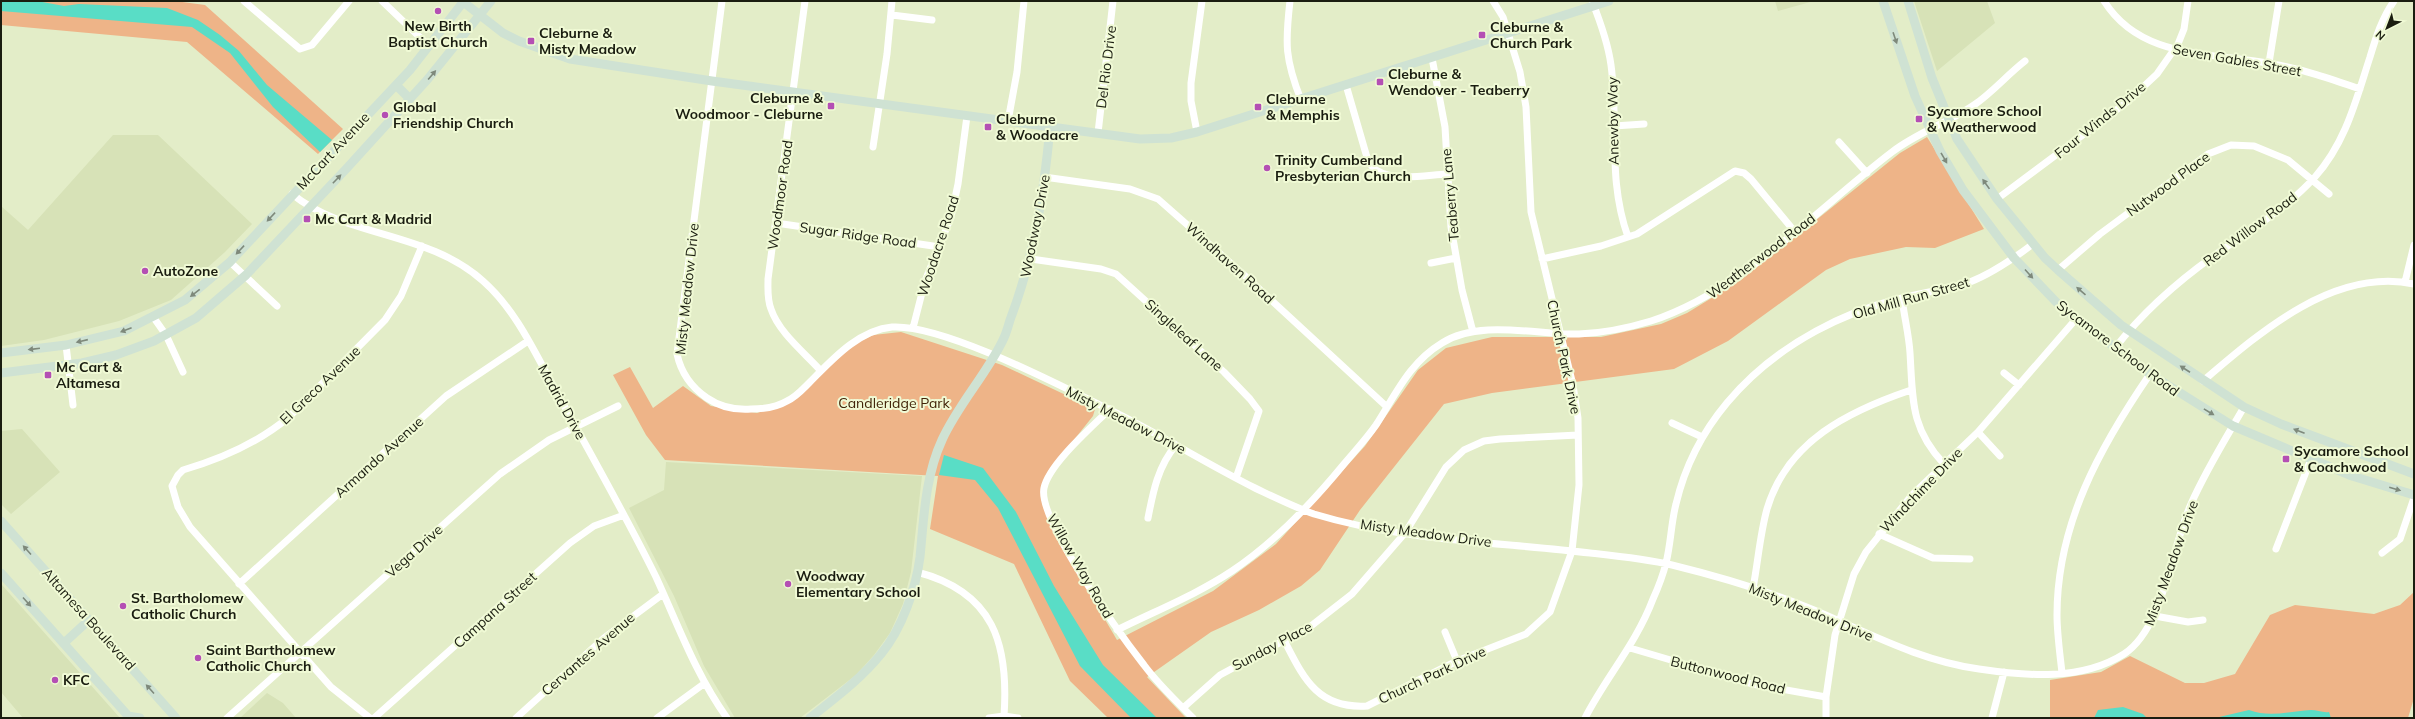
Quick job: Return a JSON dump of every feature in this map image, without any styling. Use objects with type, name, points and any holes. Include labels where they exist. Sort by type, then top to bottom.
[{"type":"main road","name":"McCart Avenue","points":[[1,354],[66,345],[124,331],[154,318],[185,300],[230,262],[292,194],[396,85],[429,46],[463,1]]},
{"type":"main road","points":[[463,1],[478,15],[519,42],[570,59],[712,81],[1098,134],[1156,139],[1171,138],[1197,132],[1509,33],[1593,3],[1609,1]]},
{"type":"main road","name":"McCart Avenue","points":[[1,373],[69,364],[116,355],[166,334],[196,318],[246,275],[310,207],[436,70],[478,15],[491,1]]},
{"type":"main road","name":"Sycamore School Road","points":[[1883,1],[1914,96],[1929,128],[1963,190],[2014,258],[2040,287],[2076,319],[2150,374],[2233,426],[2352,476],[2414,496]]},
{"type":"main road","name":"Sycamore School Road","points":[[1908,1],[1932,78],[1957,139],[1997,199],[2033,244],[2058,270],[2129,330],[2203,381],[2244,407],[2281,424],[2414,474]]},
{"type":"main road","points":[[396,85],[410,99]]},
{"type":"main road","name":"Woodway Drive","points":[[810,718],[857,679],[884,651],[904,614],[917,572],[925,501],[931,469],[942,441],[1003,341],[1031,259],[1050,127]]},
{"type":"main road","name":"Altamesa Boulevard","points":[[1,521],[176,718]]},
{"type":"main road","points":[[1,573],[129,717],[140,718]]},
{"type":"main road","points":[[64,643],[89,620]]},
{"type":"street","points":[[244,1],[300,49],[312,44],[349,1]]},
{"type":"street","points":[[382,1],[429,46]]},
{"type":"street","name":"Misty Meadow Drive","points":[[722,1],[677,354],[679,365],[691,384],[708,399],[725,407],[746,410],[774,406],[786,402],[795,396],[854,342],[875,331],[890,327],[913,328],[994,356],[1110,410],[1236,478],[1305,510],[1366,526],[1405,533],[1572,551],[1666,564],[1753,588],[1840,622],[1880,640],[1933,659],[1973,668],[2038,675],[2062,673],[2104,665],[2122,656],[2143,636],[2155,616],[2175,547],[2190,506],[2244,407]]},
{"type":"street","name":"Woodmoor Road","points":[[805,1],[768,278],[771,310],[784,331],[821,371]]},
{"type":"street","points":[[873,147],[892,14],[892,1]]},
{"type":"street","points":[[1008,121],[1017,72],[1024,1]]},
{"type":"street","name":"Del Rio Drive","points":[[1098,134],[1113,1]]},
{"type":"street","points":[[1197,132],[1191,101],[1191,83],[1202,1]]},
{"type":"street","points":[[1290,1],[1286,44],[1287,58],[1300,100]]},
{"type":"street","name":"Church Park Drive","points":[[1285,642],[1307,683],[1316,691],[1337,703],[1366,706],[1381,700],[1457,661],[1526,634],[1550,612],[1556,599],[1572,551],[1579,485],[1578,435],[1573,385],[1531,212],[1528,189],[1526,106],[1509,33],[1503,17],[1493,1]]},
{"type":"street","name":"Seven Gables Street","points":[[2104,1],[2119,20],[2133,31],[2153,43],[2174,50],[2296,68],[2360,89]]},
{"type":"street","name":"Four Winds Drive","points":[[1997,199],[2127,102],[2157,74],[2174,50],[2184,28],[2188,1]]},
{"type":"street","points":[[2269,63],[2279,1]]},
{"type":"street","name":"Red Willow Road","points":[[2115,348],[2129,330],[2175,285],[2272,215],[2312,180],[2343,137],[2360,89],[2376,36],[2394,1]]},
{"type":"street","name":"Anewby Way","points":[[1593,3],[1607,45],[1612,66],[1614,126],[1613,164],[1616,193],[1621,218],[1628,238]]},
{"type":"street","points":[[892,14],[932,20]]},
{"type":"street","name":"Teaberry Lane","points":[[1432,58],[1445,127],[1451,227],[1456,258],[1473,332]]},
{"type":"street","name":"Weatherwood Road","points":[[1117,630],[1208,585],[1232,571],[1305,510],[1375,427],[1411,368],[1430,350],[1455,336],[1473,332],[1505,330],[1576,334],[1598,332],[1649,322],[1679,311],[1721,289],[1795,232],[1894,151],[1929,128],[1948,120],[1977,103],[2002,79],[2025,61]]},
{"type":"street","points":[[1346,85],[1370,165],[1376,170],[1388,175],[1447,174]]},
{"type":"street","name":"Woodacre Road","points":[[913,328],[925,281],[940,247],[950,217],[958,184],[967,116]]},
{"type":"street","points":[[1614,126],[1644,124]]},
{"type":"street","points":[[1839,142],[1867,173]]},
{"type":"street","name":"Nutwood Place","points":[[2058,270],[2100,234],[2217,149],[2231,145],[2254,146],[2288,160],[2330,194]]},
{"type":"street","points":[[1542,259],[1602,246],[1628,238],[1659,221],[1735,171],[1744,173],[1751,179],[1795,232]]},
{"type":"street","name":"Windhaven Road","points":[[1044,177],[1130,188],[1158,199],[1243,274],[1387,407]]},
{"type":"street","name":"Madrid Drive","points":[[292,194],[310,207],[452,258],[484,281],[514,317],[624,515],[705,683],[727,718]]},
{"type":"street","name":"Sugar Ridge Road","points":[[776,223],[940,247]]},
{"type":"street","name":"Old Mill Run Street","points":[[1585,718],[1630,648],[1643,624],[1666,564],[1675,505],[1683,477],[1702,437],[1733,397],[1766,364],[1832,323],[1902,298],[1968,282],[1998,269],[2033,244]]},
{"type":"street","points":[[2405,282],[2414,245]]},
{"type":"street","name":"El Greco Avenue","points":[[239,584],[182,516],[172,492],[176,478],[183,470],[238,450],[276,428],[289,417],[385,320],[401,296],[422,246]]},
{"type":"street","points":[[1431,263],[1456,258]]},
{"type":"street","name":"Singleleaf Lane","points":[[1031,259],[1101,269],[1116,274],[1224,372],[1250,399],[1258,411],[1236,478]]},
{"type":"street","points":[[230,262],[246,275],[277,306]]},
{"type":"street","points":[[2203,381],[2265,330],[2289,314],[2327,295],[2372,283],[2405,282],[2414,284]]},
{"type":"street","points":[[1902,298],[1910,352],[1911,390],[1918,426],[1926,441],[1944,464]]},
{"type":"street","points":[[154,318],[166,334],[183,372]]},
{"type":"street","name":"Windchime Drive","points":[[1826,718],[1826,697],[1835,635],[1854,574],[1879,534],[1912,495],[1978,432],[2076,319]]},
{"type":"street","name":"Armando Avenue","points":[[239,584],[446,396],[528,341]]},
{"type":"street","points":[[66,345],[73,405]]},
{"type":"street","points":[[2004,372],[2019,385]]},
{"type":"street","points":[[2062,673],[2057,615],[2064,552],[2070,526],[2095,461],[2120,417],[2150,374]]},
{"type":"street","points":[[1753,588],[1767,510],[1780,479],[1789,465],[1811,441],[1850,414],[1876,402],[1911,390]]},
{"type":"street","name":"Vega Drive","points":[[227,718],[500,474],[527,453],[575,426],[618,406]]},
{"type":"street","name":"Willow Way Road","points":[[1110,410],[1065,454],[1049,477],[1043,495],[1052,522],[1117,630],[1145,666],[1193,718]]},
{"type":"street","points":[[1672,423],[1702,437]]},
{"type":"street","points":[[1978,432],[2000,456]]},
{"type":"street","name":"Sunday Place","points":[[1183,708],[1230,668],[1285,642],[1311,626],[1352,594],[1405,533],[1446,467],[1464,450],[1484,441],[1500,438],[1578,435]]},
{"type":"street","points":[[1148,518],[1157,478],[1165,457],[1176,445]]},
{"type":"street","points":[[2276,549],[2312,460]]},
{"type":"street","points":[[2382,553],[2400,539],[2414,496]]},
{"type":"street","name":"Campana Street","points":[[374,718],[570,543],[594,526],[624,515]]},
{"type":"street","points":[[1879,534],[1933,558],[1970,559]]},
{"type":"street","points":[[917,572],[951,584],[968,596],[980,608],[996,633],[1004,664],[1004,716]]},
{"type":"street","points":[[239,584],[331,687],[370,718]]},
{"type":"street","name":"Cervantes Avenue","points":[[516,718],[604,638],[662,594]]},
{"type":"street","points":[[2155,616],[2188,622],[2203,620]]},
{"type":"street","points":[[1445,632],[1457,661]]},
{"type":"street","name":"Buttonwood Road","points":[[1630,648],[1752,684],[1826,697]]},
{"type":"street","points":[[1992,718],[2004,672]]},
{"type":"street","points":[[656,718],[705,683]]},
{"type":"street","points":[[989,718],[1004,716],[1018,718]]},
{"type":"shaded area","points":[[1775,1],[1814,1],[1778,11]]},
{"type":"shaded area","points":[[1914,1],[1987,1],[1995,23],[1937,71]]},
{"type":"shaded area","points":[[113,135],[158,135],[252,224],[225,252],[171,300],[119,321],[44,340],[1,346],[1,206],[28,230]]},
{"type":"shaded area","points":[[22,429],[60,472],[11,514],[1,504],[1,431]]},
{"type":"shaded area","name":"Woodway Elementary School","points":[[666,462],[922,476],[911,572],[903,604],[890,633],[874,655],[856,675],[800,718],[735,718],[704,666],[674,596],[629,508],[664,490]]},
{"type":"shaded area","points":[[1,584],[120,718],[23,718],[1,692]]},
{"type":"shaded area","points":[[267,693],[283,703],[296,718],[240,718]]},
{"type":"green space","points":[[1,1],[175,1],[205,5],[343,129],[318,154],[187,42],[1,25]]},
{"type":"green space","name":"Candleridge Park","points":[[1927,137],[1984,229],[1935,248],[1906,247],[1850,259],[1826,270],[1728,341],[1674,369],[1492,393],[1444,404],[1360,510],[1320,570],[1301,586],[1259,610],[1211,632],[1147,677],[1186,718],[1108,718],[1070,681],[1014,564],[930,529],[938,476],[665,460],[646,435],[613,375],[630,367],[653,408],[683,386],[711,406],[757,413],[791,401],[854,344],[873,335],[901,332],[1002,365],[1095,409],[1093,416],[1049,471],[1044,505],[1053,531],[1117,640],[1213,591],[1276,544],[1365,446],[1418,370],[1446,348],[1492,337],[1601,337],[1661,324],[1687,313],[1741,280],[1900,153]]},
{"type":"green space","points":[[2414,592],[2414,698],[2408,718],[2050,718],[2050,680],[2101,672],[2130,656],[2185,683],[2204,683],[2235,674],[2270,615],[2295,605],[2374,614],[2400,605]]},
{"type":"water","points":[[1,1],[37,1],[64,6],[79,4],[167,8],[198,20],[220,35],[239,51],[267,85],[332,140],[320,152],[273,107],[230,53],[192,27],[1,11]]},
{"type":"water","points":[[944,455],[983,468],[1016,512],[1054,586],[1103,665],[1157,718],[1131,718],[1080,666],[998,508],[975,480],[939,475]]},
{"type":"water","points":[[2123,707],[2143,714],[2147,718],[2094,718],[2098,710]]},
{"type":"water","points":[[2249,710],[2272,714],[2313,710],[2329,712],[2331,718],[2215,718]]},
{"type":"place","name":"New Birth Baptist Church","points":[[438,11]]},
{"type":"place","name":"Cleburne & Church Park","points":[[1482,35]]},
{"type":"place","name":"Cleburne & Misty Meadow","points":[[531,41]]},
{"type":"place","name":"Cleburne & Wendover - Teaberry","points":[[1380,82]]},
{"type":"place","name":"Cleburne & Woodmoor - Cleburne","points":[[831,106]]},
{"type":"place","name":"Cleburne & Memphis","points":[[1258,107]]},
{"type":"place","name":"Global Friendship Church","points":[[385,115]]},
{"type":"place","name":"Sycamore School & Weatherwood","points":[[1919,119]]},
{"type":"place","name":"Cleburne & Woodacre","points":[[988,127]]},
{"type":"place","name":"Trinity Cumberland Presbyterian Church","points":[[1267,168]]},
{"type":"place","name":"Mc Cart & Madrid","points":[[307,219]]},
{"type":"place","name":"AutoZone","points":[[145,271]]},
{"type":"place","name":"Mc Cart & Altamesa","points":[[48,375]]},
{"type":"place","name":"Sycamore School & Coachwood","points":[[2286,459]]},
{"type":"place","name":"Woodway Elementary School","points":[[788,584]]},
{"type":"place","name":"St. Bartholomew Catholic Church","points":[[123,606]]},
{"type":"place","name":"Saint Bartholomew Catholic Church","points":[[198,658]]},
{"type":"place","name":"KFC","points":[[55,680]]}]
